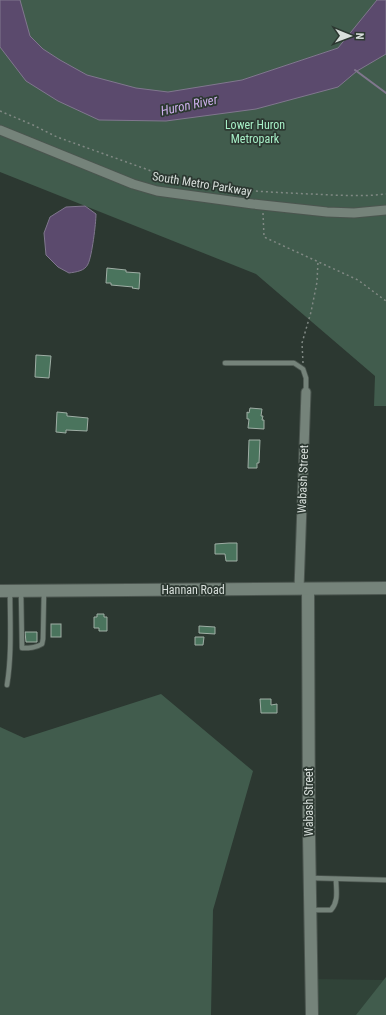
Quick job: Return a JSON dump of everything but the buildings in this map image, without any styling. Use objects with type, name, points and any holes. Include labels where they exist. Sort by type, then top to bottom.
[{"type":"street","name":"South Metro Parkway","points":[[0,130],[146,188],[183,195],[264,205],[347,212],[386,210]]},
{"type":"street","name":"Wabash Street","points":[[306,392],[304,589],[312,1015]]},
{"type":"street","name":"Hannan Road","points":[[10,591],[386,588]]},
{"type":"lane","points":[[224,363],[294,363],[303,368],[306,378],[306,392]]},
{"type":"lane","points":[[10,591],[22,648],[29,648],[37,647],[42,644],[44,591]]},
{"type":"lane","points":[[7,685],[10,656],[10,591]]},
{"type":"lane","points":[[310,878],[386,880]]},
{"type":"lane","points":[[310,910],[331,910],[335,906],[336,879]]},
{"type":"path","points":[[0,111],[57,137],[179,181],[198,185],[265,192],[355,196],[386,194]]},
{"type":"path","points":[[264,205],[264,236],[358,280],[386,301]]},
{"type":"path","points":[[303,368],[302,343],[311,312],[317,282],[318,261]]},
{"type":"shaded area","points":[[315,979],[386,980],[386,1015],[315,1015]]},
{"type":"green space","name":"Lower Huron Metropark","points":[[0,0],[386,0],[386,406],[374,406],[375,376],[256,274],[0,172]]},
{"type":"green space","points":[[161,694],[253,771],[213,910],[211,1015],[0,1015],[0,727],[24,738]]},
{"type":"green space","points":[[386,977],[386,1015],[356,1015]]},
{"type":"water","name":"Huron River","points":[[0,0],[20,0],[30,36],[43,49],[60,60],[87,75],[136,88],[168,92],[242,80],[338,48],[377,0],[386,0],[386,54],[357,71],[338,87],[256,109],[166,121],[99,120],[58,101],[26,81],[0,47]]},
{"type":"water","points":[[85,206],[96,214],[95,232],[91,254],[85,268],[80,271],[69,273],[58,267],[46,255],[44,233],[50,217],[66,207]]},
{"type":"waterway","points":[[355,70],[386,93]]}]
